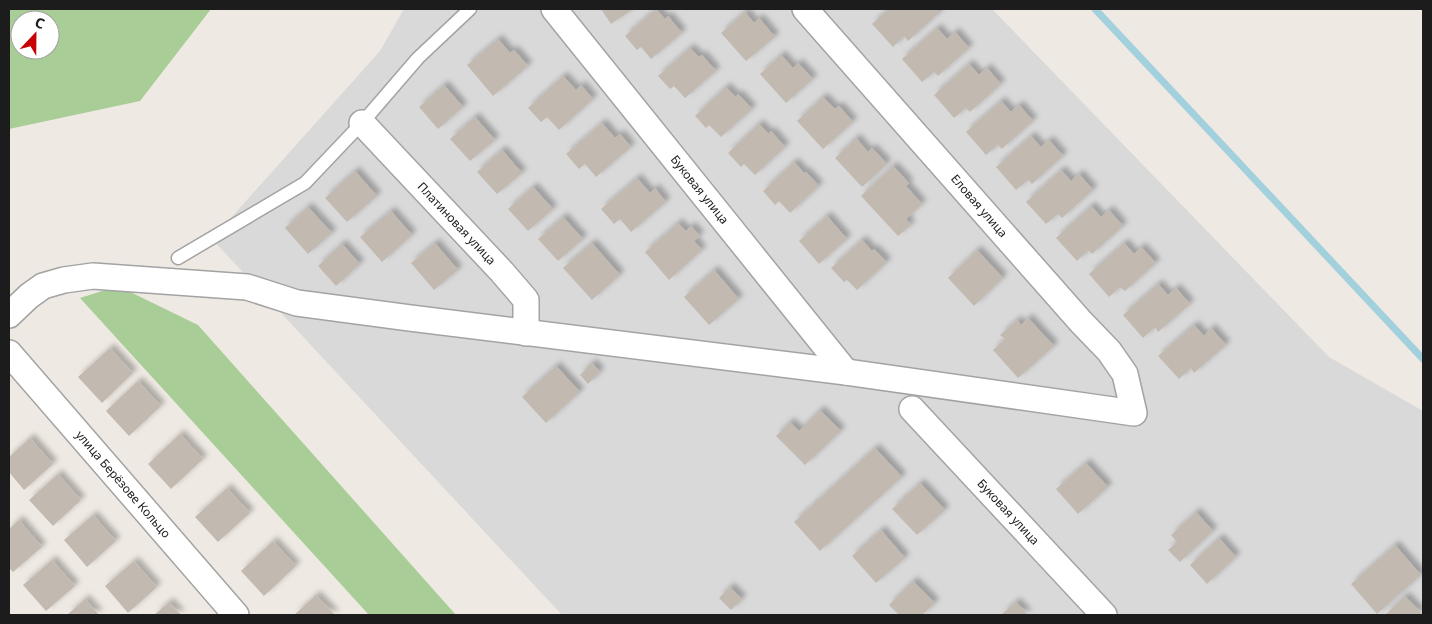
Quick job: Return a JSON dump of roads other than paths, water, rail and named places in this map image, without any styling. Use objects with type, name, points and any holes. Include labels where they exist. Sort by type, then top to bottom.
[{"type":"street","name":"Буковая улица","points":[[554,9],[846,372]]},
{"type":"street","name":"Еловая улица","points":[[804,9],[1109,351],[1125,374],[1134,413],[846,372]]},
{"type":"street","name":"Платиновая улица","points":[[362,123],[526,300],[526,333]]},
{"type":"street","points":[[9,315],[43,286],[64,280],[94,276],[247,287],[297,303],[846,372]]},
{"type":"street","name":"улица Берёзове Кольцо","points":[[9,353],[236,615]]},
{"type":"street","name":"Буковая улица","points":[[912,409],[1104,615]]},
{"type":"lane","points":[[178,258],[305,183],[362,123],[418,58],[470,9]]},
{"type":"waterway","points":[[1095,9],[1423,359]]}]
